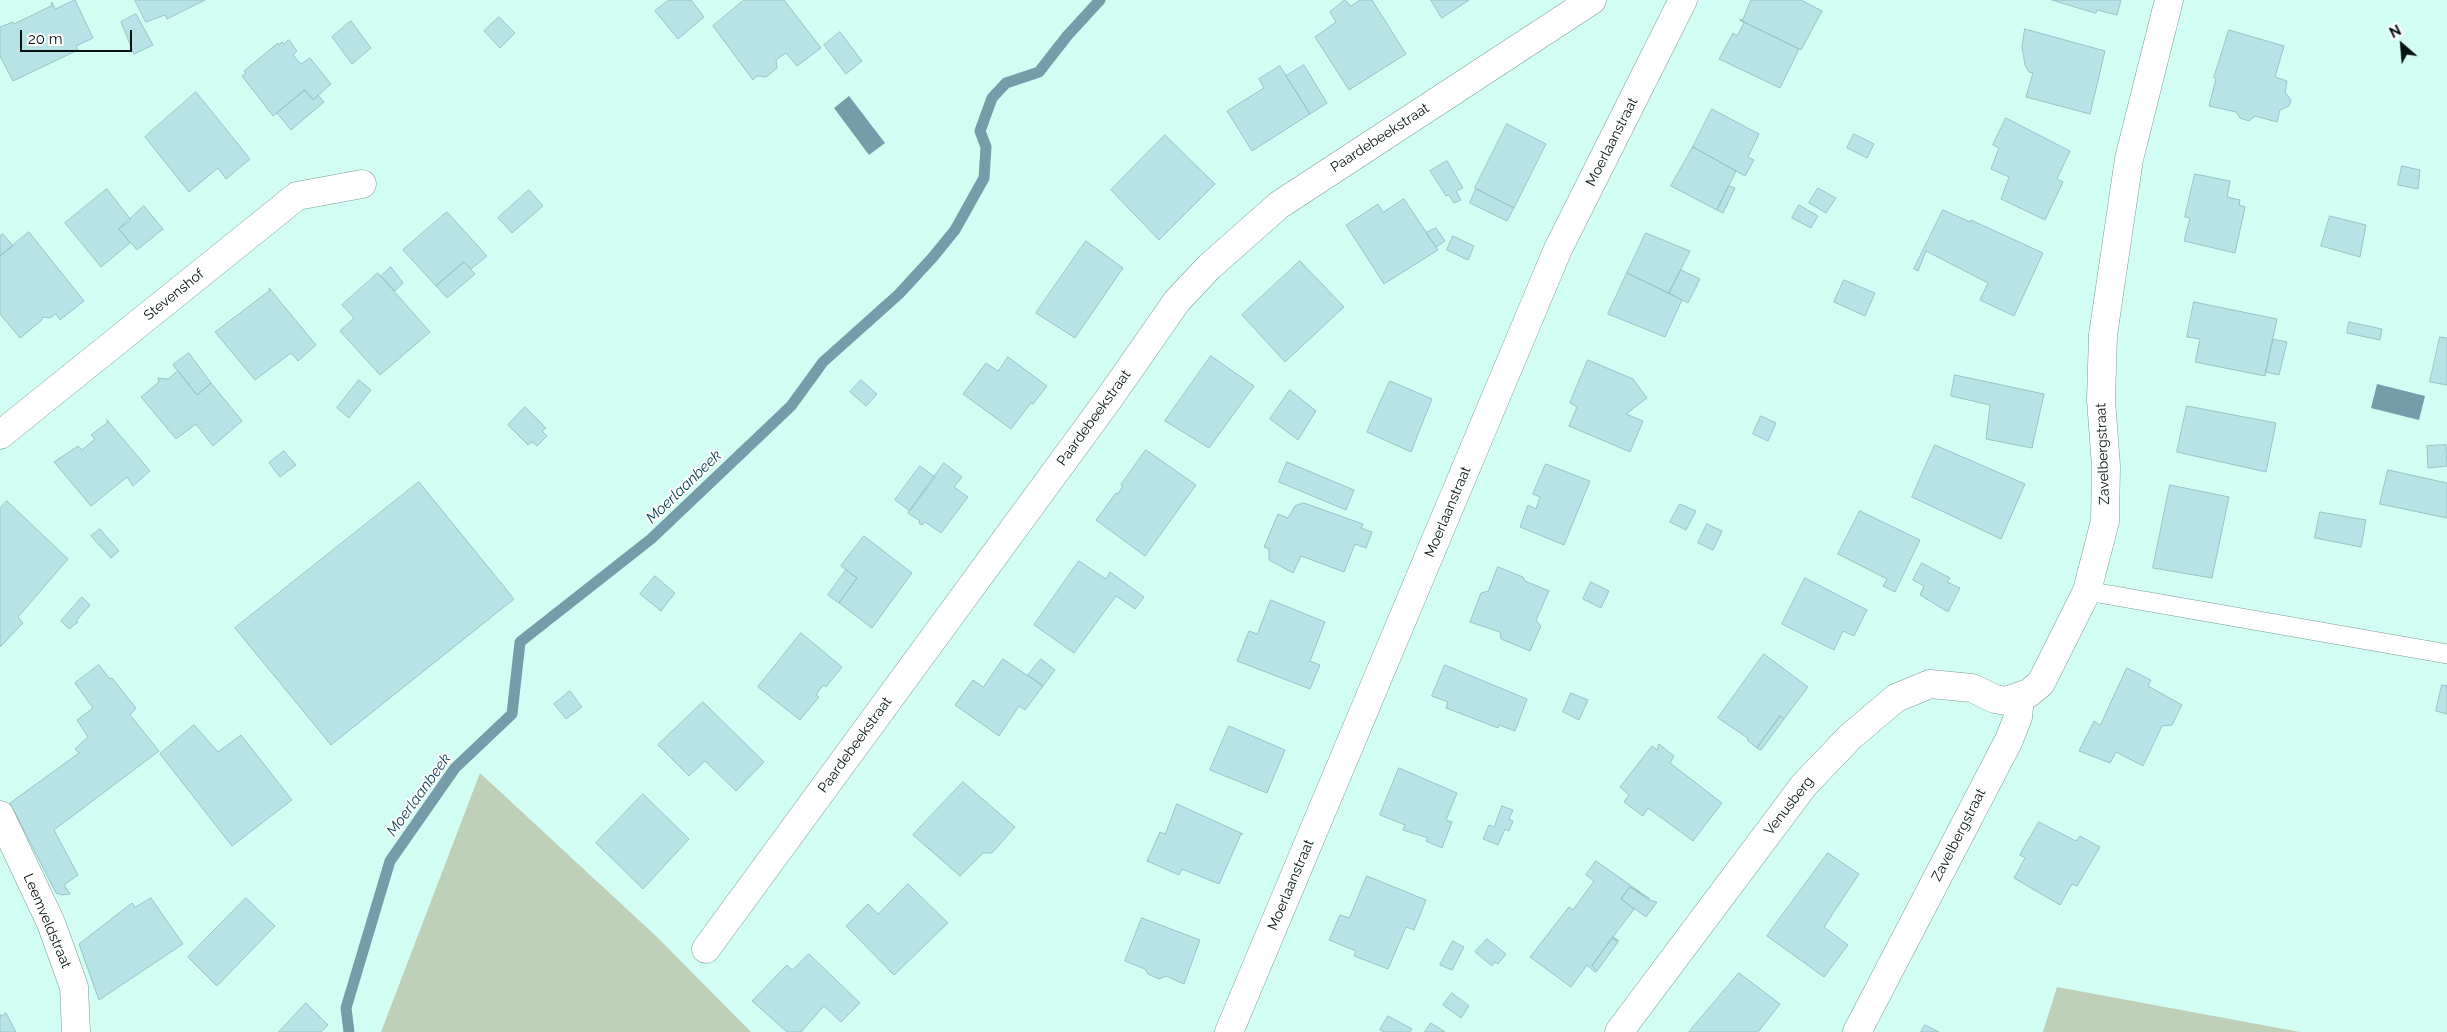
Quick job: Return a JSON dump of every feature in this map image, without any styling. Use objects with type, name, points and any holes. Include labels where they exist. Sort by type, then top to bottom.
[{"type":"street","name":"Paardebeekstraat","points":[[706,949],[1108,400],[1177,301],[1209,267],[1279,205],[1592,0]]},
{"type":"street","name":"Moerlaanstraat","points":[[1229,1032],[1558,249],[1683,0]]},
{"type":"street","name":"Zavelbergstraat","points":[[1857,1032],[2009,740],[2018,717],[2020,697],[2029,693],[2041,683],[2088,590],[2105,521],[2106,466],[2101,390],[2103,336],[2113,260],[2129,159],[2169,0]]},
{"type":"street","name":"Stevenshof","points":[[0,435],[298,196],[362,184]]},
{"type":"street","name":"Venusberg","points":[[1620,1032],[1804,785],[1852,736],[1896,698],[1930,684],[1972,688],[1995,699],[2006,701],[2020,697]]},
{"type":"street","name":"Leemveldstraat","points":[[0,815],[51,923],[74,986],[76,1032]]},
{"type":"lane","points":[[2088,590],[2447,654]]},
{"type":"green space","points":[[480,773],[657,937],[751,1032],[381,1032]]},
{"type":"green space","points":[[2057,987],[2300,1032],[2043,1032]]},
{"type":"water","points":[[849,96],[885,143],[869,155],[834,108]]},
{"type":"water","points":[[2377,384],[2425,396],[2419,420],[2371,408]]},
{"type":"building","points":[[75,0],[93,38],[76,46],[78,50],[13,81],[0,56],[0,27],[13,22],[14,24],[51,6],[52,2],[55,9]]},
{"type":"building","points":[[135,0],[205,0],[167,19],[165,15],[146,22]]},
{"type":"building","points":[[669,0],[691,0],[704,17],[678,39],[655,11]]},
{"type":"building","points":[[744,0],[784,0],[821,48],[797,66],[786,53],[776,60],[777,68],[766,77],[757,76],[753,80],[713,26]]},
{"type":"building","points":[[1345,0],[1351,6],[1360,0],[1372,0],[1406,54],[1349,90],[1315,37],[1336,22],[1330,12]]},
{"type":"building","points":[[1431,0],[1469,0],[1442,18]]},
{"type":"building","points":[[1751,0],[1801,0],[1822,11],[1801,50],[1740,20],[1743,19]]},
{"type":"building","points":[[2052,0],[2121,0],[2117,15],[2097,10],[2096,13]]},
{"type":"building","points":[[136,14],[153,45],[134,54],[121,22]]},
{"type":"building","points":[[499,17],[515,33],[500,48],[484,31]]},
{"type":"building","points":[[1740,20],[1799,49],[1780,88],[1719,59],[1733,33],[1737,36],[1744,23]]},
{"type":"building","points":[[351,21],[371,48],[352,64],[332,37]]},
{"type":"building","points":[[2025,29],[2105,51],[2090,114],[2026,97],[2033,73],[2029,72],[2025,65],[2022,47]]},
{"type":"building","points":[[2229,30],[2284,46],[2275,77],[2287,81],[2285,92],[2291,100],[2289,106],[2280,110],[2277,122],[2255,116],[2249,121],[2240,118],[2236,112],[2209,106],[2216,79],[2214,78]]},
{"type":"building","points":[[840,32],[862,61],[846,74],[824,45]]},
{"type":"building","points":[[289,40],[297,51],[293,55],[301,64],[310,58],[331,84],[313,100],[305,90],[273,116],[242,76],[246,73],[244,71],[278,43],[279,45],[282,42],[284,44]]},
{"type":"building","points":[[1304,65],[1327,103],[1310,114],[1286,76]]},
{"type":"building","points":[[1280,66],[1310,114],[1252,151],[1227,111],[1264,88],[1259,79]]},
{"type":"building","points":[[305,90],[313,100],[318,95],[324,102],[291,130],[277,113]]},
{"type":"building","points":[[196,92],[250,159],[226,179],[218,168],[189,192],[145,137]]},
{"type":"building","points":[[1712,109],[1759,134],[1748,157],[1754,160],[1745,176],[1693,147]]},
{"type":"building","points":[[2006,118],[2070,151],[2057,179],[2063,182],[2045,220],[2001,199],[2009,177],[1991,169],[1999,148],[1993,145]]},
{"type":"building","points":[[1507,124],[1546,144],[1514,208],[1475,188]]},
{"type":"building","points":[[1854,134],[1874,144],[1867,158],[1847,148]]},
{"type":"building","points":[[1165,135],[1215,184],[1159,240],[1111,190]]},
{"type":"building","points":[[1693,147],[1736,171],[1717,210],[1671,186]]},
{"type":"building","points":[[1447,161],[1463,188],[1456,191],[1461,200],[1454,203],[1449,195],[1446,196],[1430,171]]},
{"type":"building","points":[[2402,166],[2420,170],[2418,189],[2398,185]]},
{"type":"building","points":[[2195,174],[2230,181],[2227,197],[2240,200],[2239,205],[2245,207],[2235,253],[2184,241],[2190,218],[2185,217]]},
{"type":"building","points":[[1729,186],[1735,188],[1723,213],[1717,210]]},
{"type":"building","points":[[1818,188],[1836,198],[1826,213],[1809,203]]},
{"type":"building","points":[[107,189],[131,220],[119,229],[130,243],[101,267],[65,223]]},
{"type":"building","points":[[1476,189],[1514,208],[1507,221],[1470,203]]},
{"type":"building","points":[[529,190],[543,206],[512,233],[498,218]]},
{"type":"building","points":[[1404,199],[1438,250],[1384,284],[1346,225],[1378,204],[1383,212]]},
{"type":"building","points":[[1799,205],[1818,216],[1811,228],[1792,218]]},
{"type":"building","points":[[144,206],[163,229],[137,250],[119,229]]},
{"type":"building","points":[[1943,210],[1970,222],[1971,220],[2043,253],[2014,316],[1980,300],[1988,283],[1926,251],[1918,271],[1914,269]]},
{"type":"building","points":[[447,212],[487,256],[471,269],[464,262],[436,286],[403,250]]},
{"type":"building","points":[[2330,216],[2366,225],[2360,257],[2321,246]]},
{"type":"building","points":[[1436,228],[1445,241],[1436,247],[1426,233]]},
{"type":"building","points":[[29,232],[84,301],[60,320],[56,314],[50,318],[43,317],[41,321],[20,338],[0,314],[0,256]]},
{"type":"building","points":[[1646,233],[1690,251],[1669,293],[1627,273]]},
{"type":"building","points":[[3,234],[13,246],[0,256],[0,236]]},
{"type":"building","points":[[1453,236],[1474,246],[1468,260],[1447,250]]},
{"type":"building","points":[[1086,241],[1123,268],[1075,338],[1036,313]]},
{"type":"building","points":[[1300,261],[1344,307],[1285,362],[1242,315]]},
{"type":"building","points":[[464,262],[475,274],[447,298],[436,286]]},
{"type":"building","points":[[391,267],[403,283],[395,291],[381,276]]},
{"type":"building","points":[[1681,270],[1700,279],[1688,303],[1669,293]]},
{"type":"building","points":[[378,273],[430,332],[380,375],[340,331],[354,318],[342,305]]},
{"type":"building","points":[[1627,273],[1682,300],[1665,337],[1608,314]]},
{"type":"building","points":[[1844,280],[1875,293],[1865,316],[1834,302]]},
{"type":"building","points":[[269,288],[316,345],[298,361],[291,353],[255,380],[215,332],[269,291]]},
{"type":"building","points":[[2194,302],[2277,319],[2265,376],[2195,362],[2200,339],[2187,337]]},
{"type":"building","points":[[2349,322],[2382,329],[2380,340],[2347,333]]},
{"type":"building","points":[[2440,337],[2447,338],[2447,385],[2430,382]]},
{"type":"building","points":[[2273,339],[2287,342],[2279,375],[2266,372]]},
{"type":"building","points":[[189,353],[211,383],[197,395],[173,365]]},
{"type":"building","points":[[1211,356],[1254,386],[1209,448],[1165,421]]},
{"type":"building","points":[[1008,357],[1047,386],[1011,429],[963,394],[986,363],[998,371]]},
{"type":"building","points":[[1588,360],[1633,379],[1647,398],[1626,414],[1643,421],[1630,452],[1569,426],[1577,407],[1570,403]]},
{"type":"building","points":[[178,371],[197,395],[211,383],[242,421],[213,446],[196,424],[176,439],[141,397],[159,382],[158,378],[168,379]]},
{"type":"building","points":[[1955,375],[2044,394],[2032,448],[1986,439],[1990,405],[1951,396]]},
{"type":"building","points":[[359,380],[371,390],[349,418],[337,408]]},
{"type":"building","points":[[861,380],[877,394],[866,406],[850,392]]},
{"type":"building","points":[[1390,381],[1432,399],[1411,452],[1367,432]]},
{"type":"building","points":[[1290,390],[1316,411],[1298,440],[1270,419]]},
{"type":"building","points":[[2187,406],[2276,423],[2266,472],[2177,452]]},
{"type":"building","points":[[525,407],[546,428],[542,431],[547,436],[537,446],[532,442],[528,445],[508,425]]},
{"type":"building","points":[[1761,416],[1776,423],[1768,441],[1753,434]]},
{"type":"building","points":[[107,420],[150,471],[133,486],[127,477],[91,506],[54,462],[78,446],[82,450],[95,439],[91,435],[107,423]]},
{"type":"building","points":[[1935,445],[2025,484],[2001,539],[1912,497]]},
{"type":"building","points":[[2446,445],[2447,466],[2428,468],[2427,446]]},
{"type":"building","points":[[1146,450],[1196,485],[1145,556],[1096,520],[1116,493],[1118,494],[1123,486],[1121,485]]},
{"type":"building","points":[[284,451],[296,465],[280,477],[269,463]]},
{"type":"building","points":[[1287,462],[1354,490],[1346,510],[1279,482]]},
{"type":"building","points":[[944,463],[962,477],[954,487],[968,497],[941,533],[925,522],[922,525],[919,523],[920,521],[908,513]]},
{"type":"building","points":[[1546,464],[1590,481],[1564,545],[1520,527],[1528,505],[1536,509],[1540,497],[1533,494]]},
{"type":"building","points":[[920,466],[935,477],[910,511],[895,500]]},
{"type":"building","points":[[2388,470],[2447,483],[2447,518],[2380,504]]},
{"type":"building","points":[[419,482],[514,599],[331,745],[235,628]]},
{"type":"building","points":[[2170,485],[2229,497],[2212,578],[2153,568]]},
{"type":"building","points":[[7,501],[68,559],[18,617],[23,623],[0,647],[0,508]]},
{"type":"building","points":[[1304,503],[1363,524],[1361,528],[1372,532],[1366,548],[1355,544],[1344,572],[1301,556],[1293,573],[1269,560],[1269,549],[1264,547],[1278,514],[1288,518],[1295,506]]},
{"type":"building","points":[[1680,504],[1696,511],[1686,530],[1670,522]]},
{"type":"building","points":[[1860,511],[1920,540],[1895,592],[1883,586],[1887,579],[1838,554]]},
{"type":"building","points":[[2320,512],[2366,520],[2361,547],[2315,538]]},
{"type":"building","points":[[1707,524],[1722,531],[1713,550],[1698,543]]},
{"type":"building","points":[[100,529],[119,551],[111,558],[91,536]]},
{"type":"building","points":[[864,536],[912,573],[872,628],[839,603],[857,578],[841,566]]},
{"type":"building","points":[[1079,561],[1106,579],[1110,572],[1144,597],[1135,609],[1116,596],[1074,653],[1034,625]]},
{"type":"building","points":[[1922,563],[1950,578],[1947,582],[1960,588],[1948,612],[1920,595],[1924,586],[1913,580]]},
{"type":"building","points":[[1498,567],[1523,577],[1525,581],[1549,591],[1536,620],[1541,626],[1530,651],[1501,639],[1500,632],[1470,622],[1481,593],[1488,591]]},
{"type":"building","points":[[846,570],[857,578],[839,603],[828,595]]},
{"type":"building","points":[[655,576],[675,593],[661,611],[640,594]]},
{"type":"building","points":[[1805,578],[1867,610],[1854,636],[1843,631],[1834,650],[1782,624]]},
{"type":"building","points":[[1591,582],[1609,591],[1601,608],[1583,599]]},
{"type":"building","points":[[82,597],[90,605],[76,621],[78,622],[69,629],[61,621]]},
{"type":"building","points":[[1271,600],[1325,622],[1310,661],[1320,665],[1310,689],[1237,661],[1249,631],[1257,634]]},
{"type":"building","points":[[801,633],[842,667],[826,687],[824,685],[820,689],[816,695],[819,697],[800,720],[758,687]]},
{"type":"building","points":[[1764,654],[1808,687],[1784,719],[1780,716],[1757,748],[1747,740],[1749,739],[1718,718]]},
{"type":"building","points":[[1003,659],[1043,686],[1025,710],[1019,706],[999,736],[955,705],[973,680],[983,687]]},
{"type":"building","points":[[1041,659],[1055,670],[1043,686],[1028,675]]},
{"type":"building","points":[[99,665],[136,708],[130,715],[159,751],[54,830],[78,875],[64,885],[70,894],[62,895],[56,893],[10,803],[79,753],[75,749],[88,737],[77,720],[93,708],[75,683]]},
{"type":"building","points":[[1445,665],[1527,699],[1515,731],[1499,725],[1498,728],[1446,708],[1448,702],[1432,696]]},
{"type":"building","points":[[2127,668],[2151,680],[2148,686],[2182,705],[2172,725],[2162,726],[2143,766],[2116,752],[2110,763],[2079,751],[2094,721],[2100,725]]},
{"type":"building","points":[[2442,685],[2447,686],[2447,714],[2436,711]]},
{"type":"building","points":[[570,691],[582,707],[566,719],[554,704]]},
{"type":"building","points":[[1571,693],[1588,700],[1579,720],[1563,712]]},
{"type":"building","points":[[703,702],[764,762],[736,791],[705,761],[689,776],[658,745]]},
{"type":"building","points":[[1780,716],[1784,719],[1761,750],[1757,748]]},
{"type":"building","points":[[194,725],[218,752],[241,735],[292,800],[232,846],[160,754]]},
{"type":"building","points":[[1229,726],[1285,750],[1267,793],[1210,770]]},
{"type":"building","points":[[1659,744],[1674,756],[1670,763],[1722,803],[1693,841],[1648,808],[1643,816],[1624,802],[1629,795],[1620,787],[1652,746],[1657,750]]},
{"type":"building","points":[[1399,768],[1457,793],[1446,820],[1452,822],[1442,848],[1426,841],[1428,838],[1403,830],[1405,825],[1380,815]]},
{"type":"building","points":[[963,782],[1015,827],[992,853],[983,853],[960,876],[913,835]]},
{"type":"building","points":[[643,794],[689,839],[643,889],[596,843]]},
{"type":"building","points":[[1177,804],[1243,834],[1241,834],[1219,884],[1182,869],[1179,875],[1147,861],[1160,832],[1165,834]]},
{"type":"building","points":[[1502,806],[1513,810],[1509,819],[1513,821],[1509,831],[1505,829],[1498,845],[1483,839],[1489,825],[1494,827]]},
{"type":"building","points":[[2039,822],[2076,841],[2080,836],[2100,847],[2077,886],[2072,884],[2060,905],[2014,878],[2025,858],[2020,855]]},
{"type":"building","points":[[1828,853],[1859,874],[1824,927],[1848,945],[1824,977],[1767,936]]},
{"type":"building","points":[[1596,861],[1650,899],[1630,887],[1621,899],[1634,909],[1613,937],[1619,941],[1612,938],[1592,966],[1597,971],[1595,972],[1587,965],[1571,987],[1530,957],[1569,907],[1573,910],[1594,881],[1586,875]]},
{"type":"building","points":[[1367,876],[1426,900],[1414,930],[1406,927],[1388,969],[1354,956],[1356,951],[1329,940],[1340,915],[1349,918]]},
{"type":"building","points":[[908,884],[948,923],[894,975],[846,926],[868,904],[878,914]]},
{"type":"building","points":[[1630,887],[1649,900],[1657,902],[1646,917],[1621,899]]},
{"type":"building","points":[[151,898],[183,944],[99,1000],[79,944],[132,903],[135,907]]},
{"type":"building","points":[[246,898],[275,926],[217,986],[188,957]]},
{"type":"building","points":[[1142,918],[1200,940],[1184,984],[1166,976],[1159,979],[1148,974],[1145,969],[1125,961]]},
{"type":"building","points":[[1612,938],[1618,942],[1597,971],[1592,966]]},
{"type":"building","points":[[1487,939],[1506,954],[1498,964],[1495,962],[1492,966],[1475,952]]},
{"type":"building","points":[[1453,941],[1464,947],[1452,970],[1440,965]]},
{"type":"building","points":[[809,954],[860,1003],[841,1022],[824,1006],[801,1032],[787,1032],[752,1001],[787,965],[792,970]]},
{"type":"building","points":[[1739,973],[1780,1004],[1758,1032],[1689,1032]]},
{"type":"building","points":[[1452,993],[1469,1006],[1461,1018],[1443,1005]]},
{"type":"building","points":[[306,1003],[328,1025],[321,1032],[279,1032]]},
{"type":"building","points":[[6,1013],[16,1032],[0,1032],[0,1014],[1,1016]]},
{"type":"building","points":[[1388,1016],[1412,1029],[1410,1032],[1384,1032],[1380,1030]]},
{"type":"building","points":[[1431,1023],[1445,1032],[1425,1032]]},
{"type":"building","points":[[1925,1025],[1939,1032],[1921,1032]]},
{"type":"waterway","name":"Moerlaanbeek","points":[[349,1032],[346,1008],[390,861],[455,768],[512,714],[520,642],[651,539],[791,406],[823,362],[899,294],[933,257],[955,230],[984,178],[986,147],[980,131],[992,98],[1006,83],[1039,72],[1067,36],[1100,0]]}]
